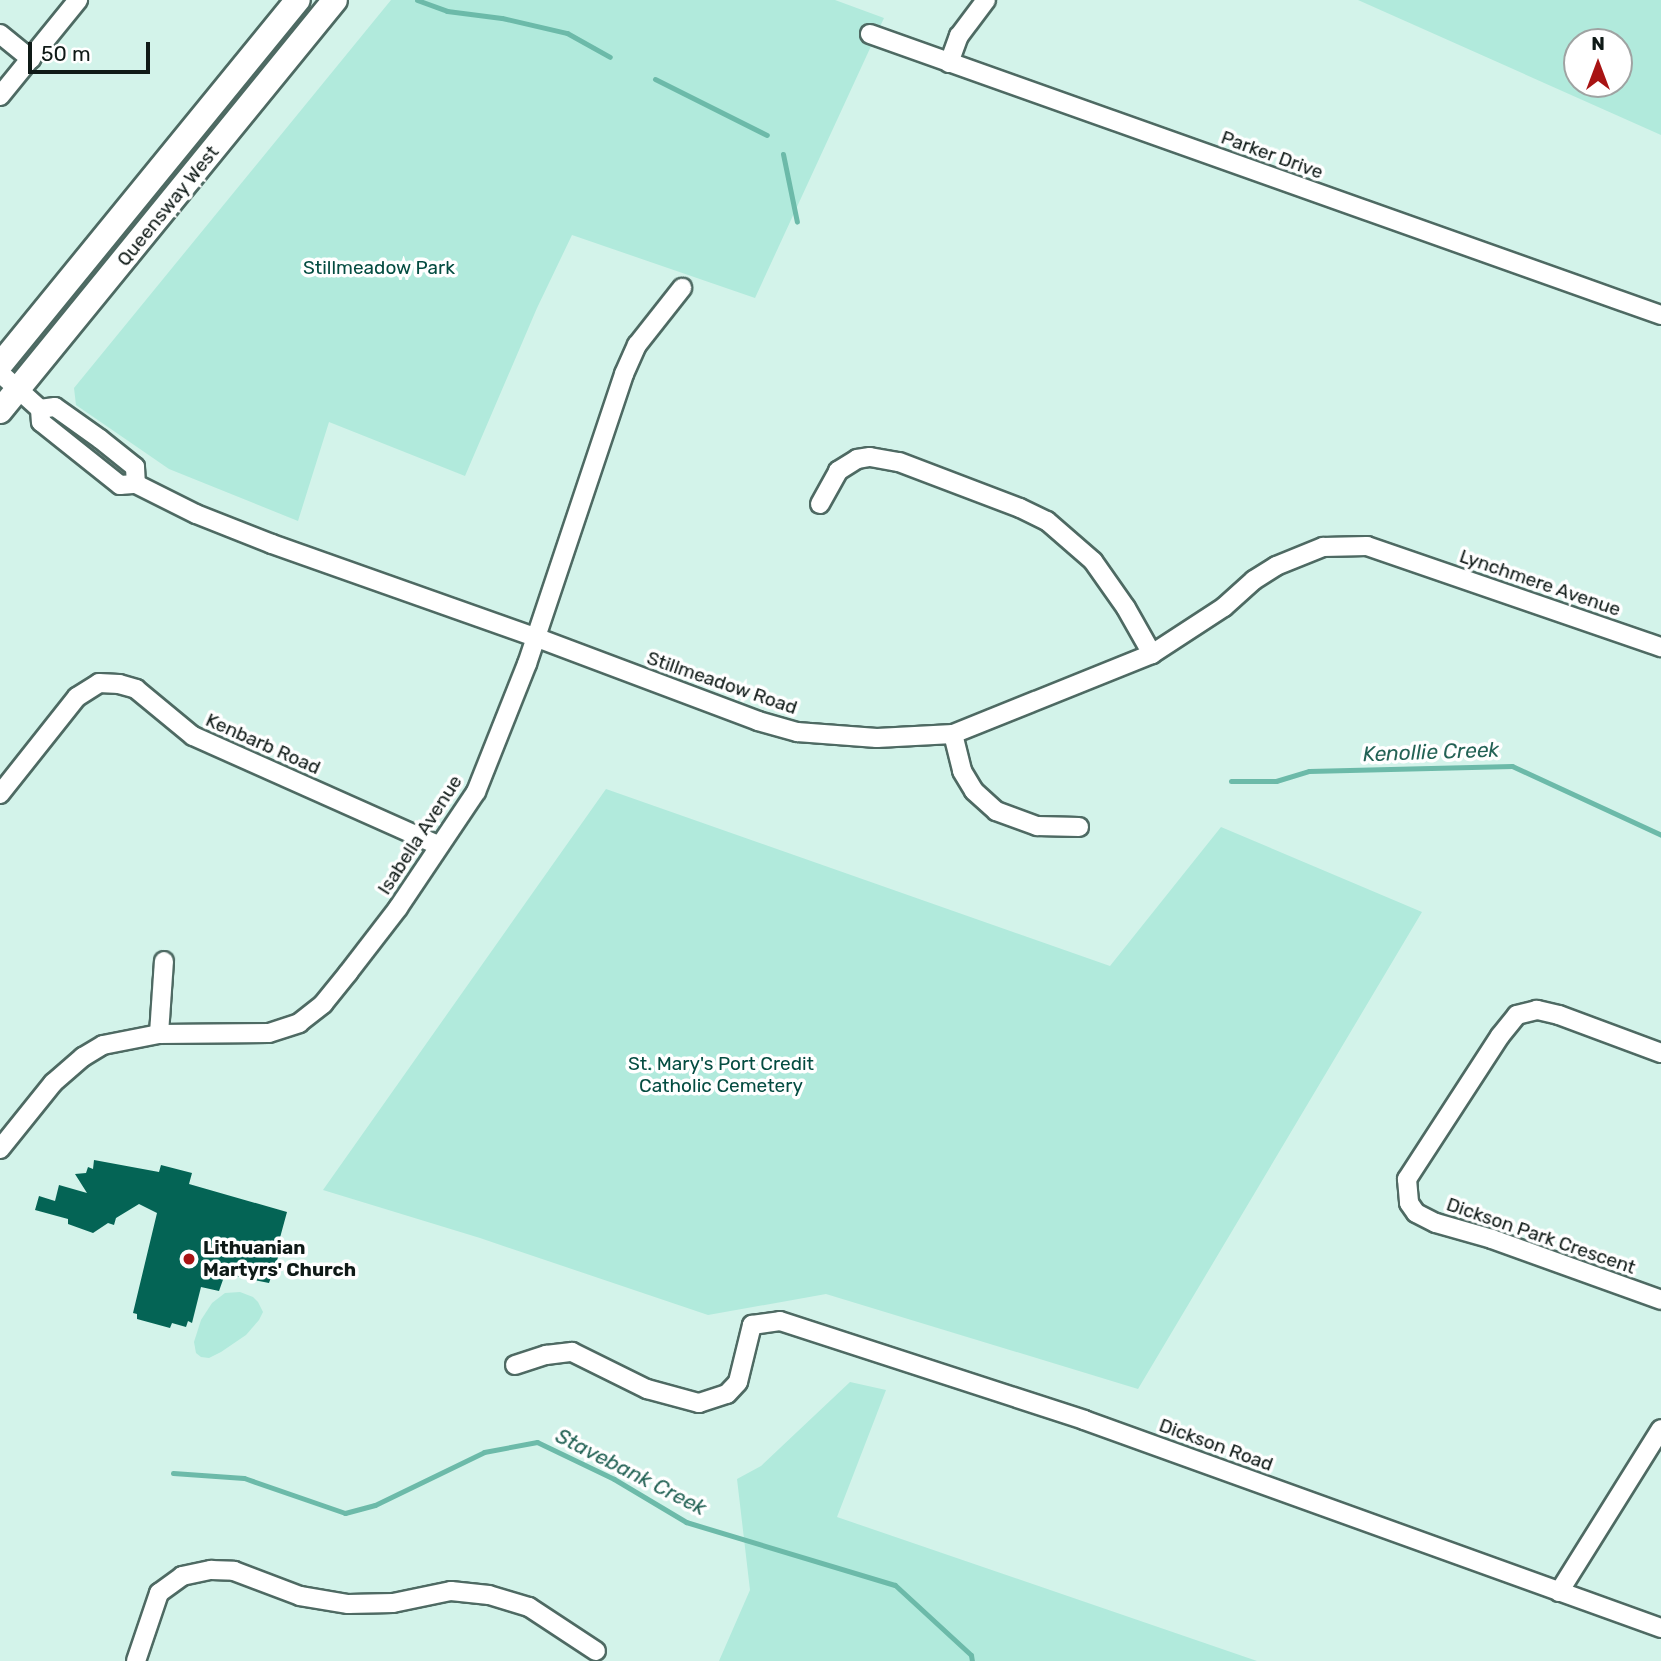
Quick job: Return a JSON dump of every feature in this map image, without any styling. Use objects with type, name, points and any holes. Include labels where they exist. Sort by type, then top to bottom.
[{"type":"main road","name":"Queensway West","points":[[0,365],[298,0]]},
{"type":"main road","name":"Queensway West","points":[[0,411],[9,381],[335,0]]},
{"type":"street","points":[[0,96],[78,0]]},
{"type":"street","points":[[949,63],[959,36],[986,0]]},
{"type":"street","points":[[0,34],[31,60]]},
{"type":"street","name":"Parker Drive","points":[[870,34],[1661,316]]},
{"type":"street","name":"Isabella Avenue","points":[[0,1149],[53,1083],[83,1056],[103,1045],[159,1034],[269,1033],[299,1023],[323,1004],[340,984],[398,908],[476,792],[527,664],[624,374],[637,345],[682,288]]},
{"type":"street","name":"Stillmeadow Road","points":[[9,381],[40,408],[55,407],[135,467],[136,484],[197,514],[272,544],[534,637],[758,721],[797,732],[877,738],[953,734],[1152,654],[1224,607],[1254,580],[1300,554],[1322,547],[1367,545],[1404,558]]},
{"type":"street","points":[[820,504],[838,471],[858,459],[870,457],[899,462],[1020,508],[1047,521],[1093,561],[1126,608],[1152,654]]},
{"type":"street","name":"Lynchmere Avenue","points":[[1404,558],[1661,647]]},
{"type":"street","name":"Kenbarb Road","points":[[0,794],[77,697],[99,683],[118,684],[136,689],[194,736],[438,845]]},
{"type":"street","points":[[953,734],[962,771],[974,791],[996,811],[1037,826],[1079,827]]},
{"type":"street","points":[[159,1034],[164,961]]},
{"type":"street","name":"Dickson Park Crescent","points":[[1661,1053],[1559,1015],[1537,1010],[1517,1014],[1407,1179],[1409,1203],[1416,1213],[1436,1223],[1492,1239],[1661,1300]]},
{"type":"street","name":"Dickson Road","points":[[515,1365],[546,1355],[572,1352],[647,1389],[699,1403],[727,1394],[738,1381],[752,1325],[779,1321],[1084,1420],[1661,1628]]},
{"type":"street","points":[[1559,1592],[1661,1429]]},
{"type":"street","points":[[136,1661],[159,1593],[182,1576],[211,1570],[234,1571],[300,1596],[348,1605],[393,1603],[450,1591],[489,1595],[529,1608],[596,1651]]},
{"type":"green space","name":"Stillmeadow Park","points":[[391,0],[835,0],[884,18],[755,298],[572,235],[537,308],[465,476],[329,422],[298,521],[169,469],[76,405],[74,388]]},
{"type":"green space","points":[[1358,0],[1661,0],[1661,135],[1578,98],[1633,98],[1633,28],[1563,28],[1563,91]]},
{"type":"green space","name":"St. Mary's Port Credit Catholic Cemetery","points":[[606,789],[1110,966],[1221,827],[1422,912],[1138,1389],[826,1294],[708,1315],[480,1238],[323,1190]]},
{"type":"green space","points":[[240,1292],[258,1302],[263,1312],[259,1320],[246,1335],[221,1352],[209,1358],[201,1357],[196,1353],[194,1342],[201,1320],[212,1303],[225,1293]]},
{"type":"green space","points":[[850,1382],[886,1390],[837,1517],[1257,1661],[719,1661],[750,1590],[737,1479],[761,1466]]},
{"type":"building","points":[[94,1160],[159,1172],[161,1165],[192,1173],[189,1184],[287,1212],[278,1245],[281,1249],[269,1283],[225,1274],[219,1291],[201,1287],[192,1323],[188,1321],[186,1327],[172,1323],[170,1328],[137,1319],[137,1314],[133,1313],[157,1213],[139,1204],[116,1218],[114,1225],[108,1223],[93,1233],[68,1224],[68,1219],[35,1210],[39,1196],[55,1201],[59,1185],[87,1193],[75,1174],[86,1173],[88,1167],[93,1169]]},
{"type":"waterway","name":"Kenollie Creek","points":[[417,0],[447,11],[502,18],[567,33],[610,57]]},
{"type":"waterway","name":"Kenollie Creek","points":[[655,79],[767,135]]},
{"type":"waterway","name":"Kenollie Creek","points":[[783,154],[797,222]]},
{"type":"waterway","name":"Kenollie Creek","points":[[1231,781],[1276,781],[1309,771],[1512,766],[1661,835]]},
{"type":"waterway","name":"Stavebank Creek","points":[[173,1473],[244,1478],[345,1513],[375,1505],[484,1452],[537,1442],[614,1479],[686,1522],[895,1585],[971,1655],[972,1661]]},
{"type":"place","name":"Lithuanian Martyrs' Church","points":[[189,1259]]}]
